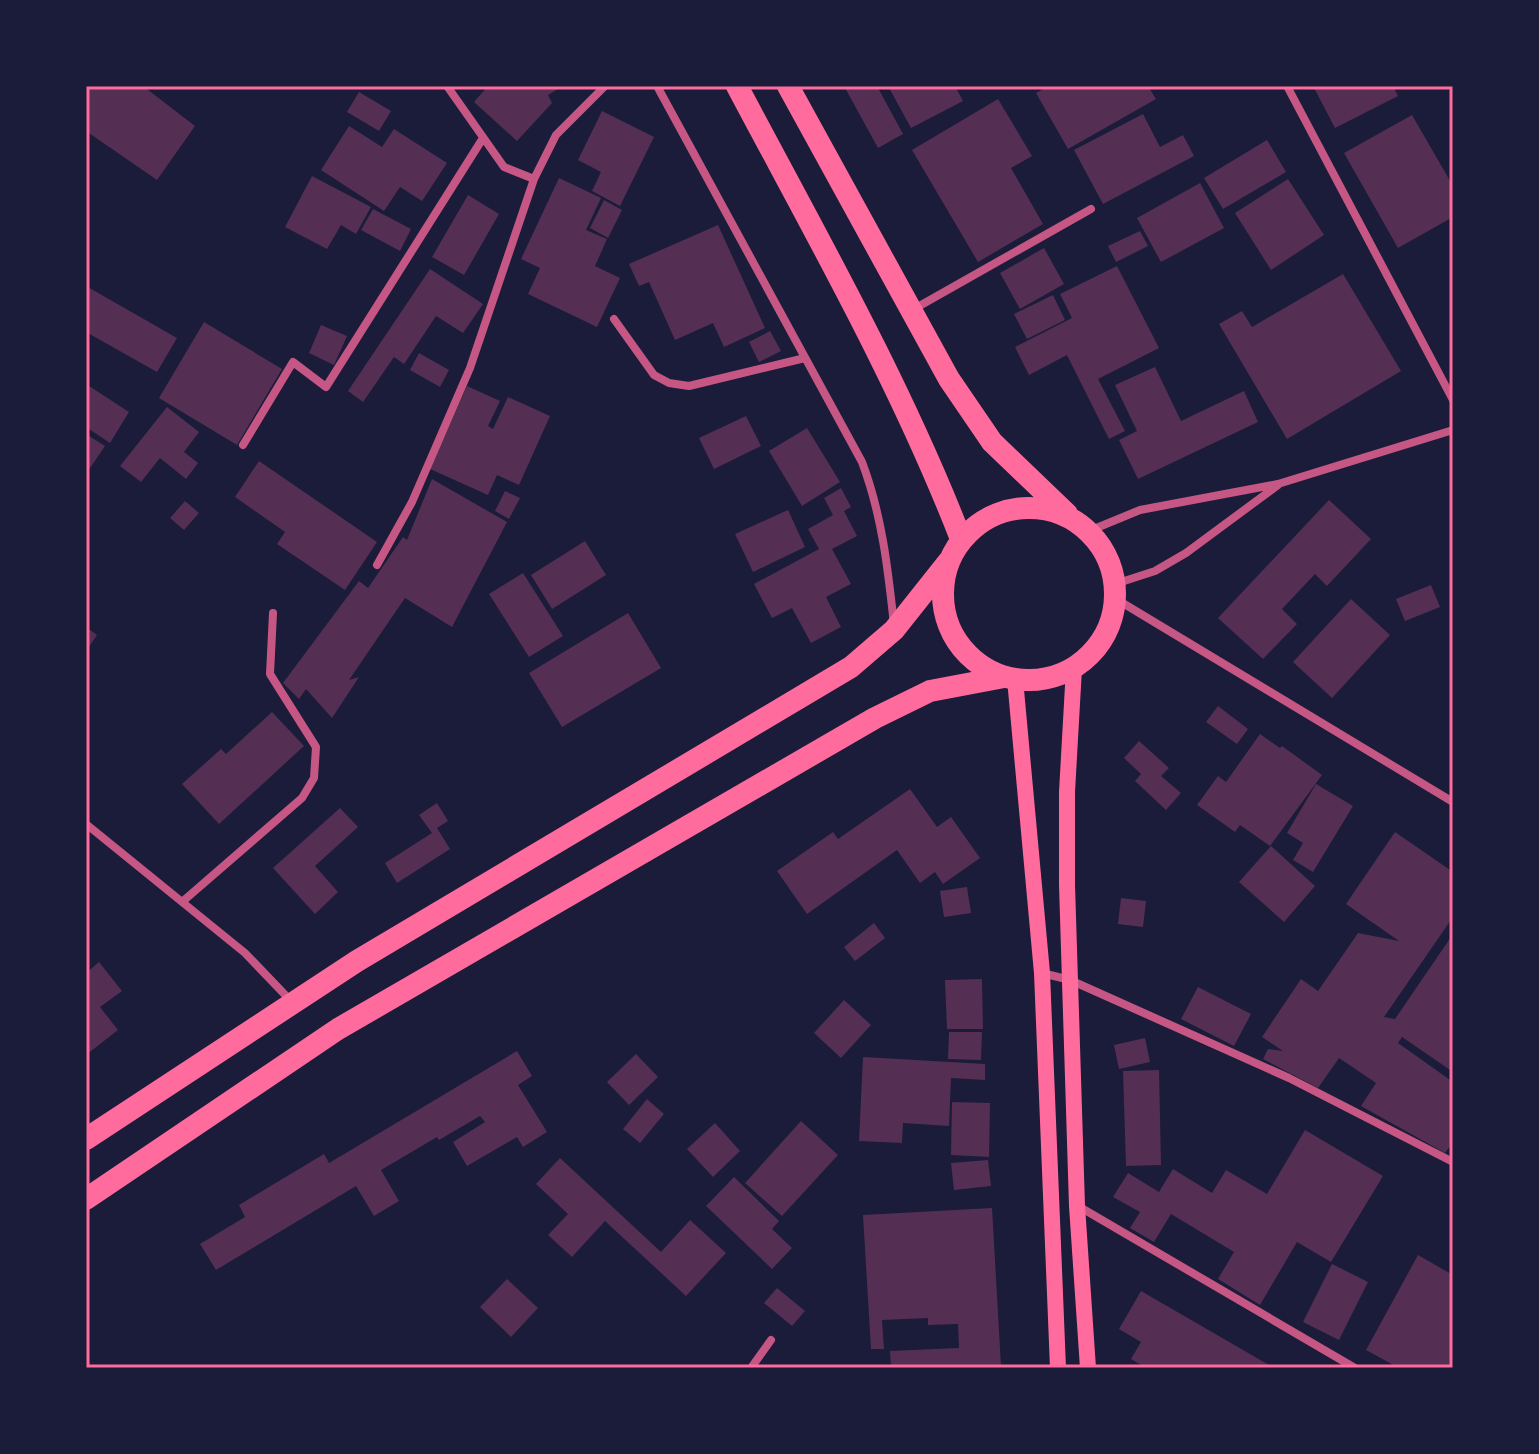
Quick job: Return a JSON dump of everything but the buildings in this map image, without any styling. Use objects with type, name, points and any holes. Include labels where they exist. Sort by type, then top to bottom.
[{"type":"highway","points":[[737,86],[923,445],[961,539]]},
{"type":"highway","points":[[86,1199],[338,1029],[875,718],[930,691],[1010,678],[1036,680],[1055,676],[1074,668],[1095,650],[1109,626],[1115,591],[1106,556],[1081,526],[992,442],[949,379],[910,312],[796,89]]},
{"type":"highway","points":[[86,1139],[357,961],[851,667],[894,630],[948,562],[961,539],[976,525],[994,514],[1013,508],[1044,509],[1081,526]]},
{"type":"highway","points":[[948,562],[943,597],[951,632],[964,651],[982,667],[1010,678]]},
{"type":"main road","points":[[1074,668],[1067,792],[1070,980],[1077,1206],[1088,1368]]},
{"type":"main road","points":[[1010,678],[1042,973],[1058,1368]]},
{"type":"street","points":[[447,86],[504,167],[534,179]]},
{"type":"street","points":[[377,565],[412,502],[470,368],[534,179],[556,135],[605,86]]},
{"type":"street","points":[[657,86],[862,462],[876,498],[894,630]]},
{"type":"street","points":[[1287,86],[1453,400]]},
{"type":"street","points":[[243,445],[293,362],[326,387],[483,138]]},
{"type":"street","points":[[910,312],[1091,209]]},
{"type":"street","points":[[614,319],[654,375],[669,383],[689,386],[805,358]]},
{"type":"street","points":[[1081,526],[1140,510],[1278,484],[1453,430]]},
{"type":"street","points":[[1115,591],[1186,553],[1278,484]]},
{"type":"street","points":[[1115,591],[1453,802]]},
{"type":"street","points":[[182,902],[302,798],[314,778],[316,747],[270,674],[273,613]]},
{"type":"street","points":[[86,824],[245,953],[292,1003]]},
{"type":"street","points":[[1042,973],[1070,980],[1289,1078],[1453,1162]]},
{"type":"street","points":[[1077,1206],[1355,1368]]},
{"type":"street","points":[[751,1368],[771,1340]]}]
